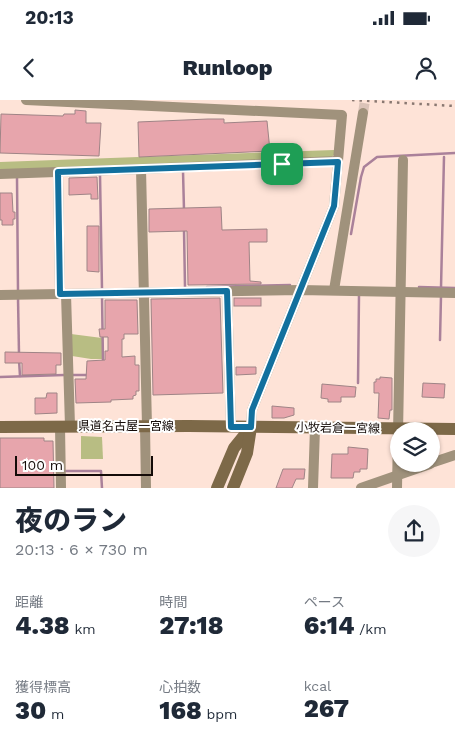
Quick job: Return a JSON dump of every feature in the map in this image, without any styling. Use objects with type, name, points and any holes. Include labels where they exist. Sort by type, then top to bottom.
[{"type":"main road","name":"県道名古屋一宮線","points":[[0,427],[251,427]]},
{"type":"main road","name":"小牧岩倉一宮線","points":[[251,427],[390,429]]},
{"type":"main road","points":[[217,488],[234,448],[251,427]]},
{"type":"main road","points":[[233,488],[247,453],[251,427]]},
{"type":"main road","name":"小牧岩倉一宮線","points":[[440,429],[455,429]]},
{"type":"street","points":[[26,100],[342,115],[334,206],[252,410],[251,427]]},
{"type":"street","points":[[334,290],[363,113]]},
{"type":"street","points":[[398,422],[403,160]]},
{"type":"street","points":[[0,174],[338,162]]},
{"type":"street","points":[[141,169],[146,488]]},
{"type":"street","points":[[58,172],[63,294],[65,426],[62,488]]},
{"type":"street","points":[[0,296],[300,290],[455,293]]},
{"type":"street","points":[[227,291],[231,427]]},
{"type":"street","points":[[313,488],[315,428]]},
{"type":"street","points":[[440,461],[455,455]]},
{"type":"street","points":[[397,472],[397,488]]},
{"type":"street","points":[[361,488],[406,472]]},
{"type":"green space","points":[[334,150],[334,155],[329,159],[0,172],[0,162]]},
{"type":"green space","points":[[71,334],[102,338],[102,359],[72,356]]},
{"type":"green space","points":[[81,436],[102,437],[103,459],[81,459]]},
{"type":"building","points":[[75,110],[86,111],[86,123],[101,123],[99,156],[0,153],[1,114],[63,116],[64,114],[75,114]]},
{"type":"building","points":[[224,119],[224,123],[267,121],[270,151],[139,157],[138,122]]},
{"type":"building","points":[[97,177],[98,199],[91,199],[91,194],[69,195],[69,178]]},
{"type":"building","points":[[0,193],[12,193],[13,212],[15,212],[13,225],[2,225],[2,220],[0,220]]},
{"type":"building","points":[[221,207],[222,230],[267,229],[267,242],[249,242],[250,281],[261,282],[261,284],[188,285],[187,231],[149,232],[149,209]]},
{"type":"building","points":[[87,226],[99,226],[99,272],[87,271]]},
{"type":"building","points":[[220,298],[223,393],[153,395],[151,299]]},
{"type":"building","points":[[234,298],[261,298],[261,306],[234,306]]},
{"type":"building","points":[[105,300],[137,300],[138,334],[124,334],[124,339],[122,339],[122,357],[135,356],[135,365],[139,365],[139,391],[136,391],[133,399],[76,403],[75,379],[86,379],[87,361],[105,360],[105,351],[108,351],[108,337],[100,337],[99,329],[105,329]]},
{"type":"building","points":[[5,352],[61,353],[61,365],[56,365],[56,374],[22,375],[22,363],[5,363]]},
{"type":"building","points":[[236,367],[256,367],[256,374],[236,375]]},
{"type":"building","points":[[380,377],[392,378],[392,410],[390,410],[389,419],[378,418],[379,393],[374,393],[374,382],[376,382],[376,379],[380,379]]},
{"type":"building","points":[[423,383],[445,384],[444,398],[422,397]]},
{"type":"building","points":[[322,384],[356,387],[355,397],[341,397],[341,402],[328,402],[328,399],[321,398]]},
{"type":"building","points":[[47,393],[57,393],[57,413],[35,414],[35,398],[46,398]]},
{"type":"building","points":[[272,406],[294,408],[294,415],[284,418],[272,418]]},
{"type":"building","points":[[0,438],[44,438],[44,441],[53,441],[54,488],[0,488]]},
{"type":"building","points":[[348,447],[368,449],[367,469],[360,469],[360,472],[354,472],[353,478],[331,478],[332,454],[348,454]]},
{"type":"building","points":[[283,469],[305,469],[304,479],[296,479],[292,488],[276,488]]},
{"type":"waterway","points":[[351,234],[364,167],[377,157],[455,153]]},
{"type":"waterway","points":[[441,288],[444,157]]},
{"type":"waterway","points":[[183,171],[184,210]]},
{"type":"waterway","points":[[100,175],[102,289]]},
{"type":"waterway","points":[[17,178],[18,291]]},
{"type":"waterway","points":[[184,230],[185,287]]},
{"type":"waterway","points":[[207,287],[290,285]]},
{"type":"waterway","points":[[419,287],[455,288]]},
{"type":"waterway","points":[[358,383],[359,295]]},
{"type":"waterway","points":[[102,296],[103,362]]},
{"type":"waterway","points":[[440,340],[441,296]]},
{"type":"waterway","points":[[18,298],[19,354]]},
{"type":"waterway","points":[[19,360],[20,376]]},
{"type":"waterway","points":[[0,377],[64,375]]},
{"type":"waterway","points":[[72,375],[88,375]]},
{"type":"waterway","points":[[64,471],[101,471],[102,488]]},
{"type":"tunnel","points":[[363,113],[365,100]]},
{"type":"railway","points":[[352,100],[455,106]]},
{"type":"route","points":[[338,162],[334,206],[252,410],[251,427],[231,427],[227,291],[60,294],[58,172],[282,164],[338,162]]}]
